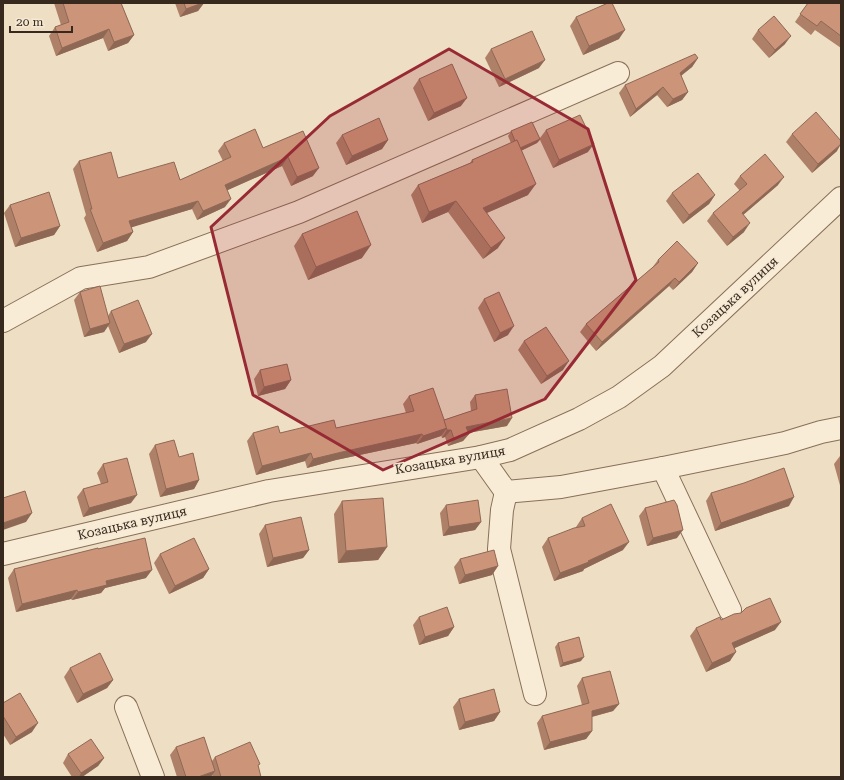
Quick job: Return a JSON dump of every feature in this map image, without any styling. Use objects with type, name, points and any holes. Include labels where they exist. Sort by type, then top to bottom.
[{"type":"street","points":[[3,321],[81,278],[149,267],[299,212],[618,73]]},
{"type":"street","name":"Козацька вулиця","points":[[3,554],[269,491],[510,450],[579,419],[619,398],[662,366],[841,198]]},
{"type":"street","points":[[506,492],[561,487],[663,468],[785,444],[821,432],[841,428]]},
{"type":"street","points":[[481,456],[506,492],[502,510],[499,549],[535,694]]},
{"type":"street","points":[[663,468],[730,610]]},
{"type":"street","points":[[126,708],[153,777]]},
{"type":"highlighted area","points":[[449,49],[588,129],[636,280],[545,399],[383,470],[253,395],[211,227],[330,116]]},
{"type":"building","points":[[63,3],[121,3],[134,35],[114,42],[109,29],[62,48],[55,27],[69,22]]},
{"type":"building","points":[[184,3],[202,3],[186,9]]},
{"type":"building","points":[[608,3],[612,3],[625,30],[589,46],[576,17]]},
{"type":"building","points":[[808,3],[841,4],[841,36],[821,21],[817,26],[800,14]]},
{"type":"building","points":[[774,16],[791,36],[775,50],[758,30]]},
{"type":"building","points":[[532,31],[545,60],[505,79],[491,49]]},
{"type":"building","points":[[695,54],[698,58],[680,73],[688,92],[673,99],[663,87],[636,109],[625,85]]},
{"type":"building","points":[[452,64],[467,98],[434,113],[419,79]]},
{"type":"building","points":[[816,112],[841,141],[841,144],[818,164],[792,134]]},
{"type":"building","points":[[580,115],[594,144],[559,160],[546,130]]},
{"type":"building","points":[[379,118],[388,140],[352,156],[342,135]]},
{"type":"building","points":[[532,122],[540,139],[520,148],[511,131]]},
{"type":"building","points":[[255,129],[263,148],[303,131],[319,168],[297,177],[288,157],[225,185],[231,199],[203,211],[198,201],[129,221],[133,232],[103,243],[90,209],[92,209],[79,161],[111,152],[118,178],[174,162],[180,180],[231,157],[224,143]]},
{"type":"building","points":[[517,140],[536,184],[483,208],[505,238],[491,248],[456,201],[429,212],[418,185],[473,162],[472,160]]},
{"type":"building","points":[[765,154],[784,177],[742,213],[750,223],[733,237],[713,213],[747,184],[740,176]]},
{"type":"building","points":[[698,173],[715,195],[689,215],[672,193]]},
{"type":"building","points":[[49,192],[60,226],[21,238],[10,205]]},
{"type":"building","points":[[357,211],[371,245],[316,267],[302,234]]},
{"type":"building","points":[[677,241],[698,263],[679,282],[675,278],[602,342],[586,324],[659,262],[658,260]]},
{"type":"building","points":[[100,286],[110,323],[90,329],[80,292]]},
{"type":"building","points":[[499,292],[514,326],[500,333],[484,299]]},
{"type":"building","points":[[138,300],[152,334],[124,344],[111,311]]},
{"type":"building","points":[[546,327],[569,361],[547,376],[524,341]]},
{"type":"building","points":[[287,364],[291,380],[264,387],[260,370]]},
{"type":"building","points":[[433,388],[447,428],[423,436],[422,434],[313,459],[311,453],[262,466],[253,433],[278,426],[280,433],[334,420],[336,428],[414,411],[409,396]]},
{"type":"building","points":[[507,389],[512,418],[466,427],[469,434],[454,439],[451,430],[447,430],[444,420],[477,409],[475,395]]},
{"type":"building","points":[[174,440],[179,457],[193,453],[199,480],[166,489],[155,445]]},
{"type":"building","points":[[127,458],[137,495],[89,508],[83,489],[108,482],[103,464]]},
{"type":"building","points":[[784,468],[794,497],[721,523],[711,493],[744,483]]},
{"type":"building","points":[[25,491],[32,513],[3,523],[3,498]]},
{"type":"building","points":[[383,498],[387,547],[346,551],[342,501]]},
{"type":"building","points":[[478,500],[481,522],[449,527],[446,505]]},
{"type":"building","points":[[674,500],[677,505],[683,530],[653,538],[645,508]]},
{"type":"building","points":[[611,504],[629,542],[588,561],[589,562],[560,573],[548,538],[574,528],[585,526],[582,518]]},
{"type":"building","points":[[301,517],[309,550],[273,558],[265,525]]},
{"type":"building","points":[[145,538],[152,570],[106,581],[107,585],[78,592],[77,590],[22,604],[14,569]]},
{"type":"building","points":[[194,538],[209,569],[175,586],[160,554]]},
{"type":"building","points":[[494,550],[498,566],[465,575],[460,559]]},
{"type":"building","points":[[770,598],[781,622],[732,643],[736,652],[712,663],[696,628],[720,617],[721,620],[734,614],[741,613],[746,608]]},
{"type":"building","points":[[447,607],[454,627],[425,637],[419,617]]},
{"type":"building","points":[[579,637],[584,657],[563,663],[558,643]]},
{"type":"building","points":[[100,653],[113,680],[83,694],[70,668]]},
{"type":"building","points":[[610,671],[619,704],[592,711],[592,731],[550,742],[542,716],[589,703],[582,678]]},
{"type":"building","points":[[494,689],[500,712],[465,722],[459,699]]},
{"type":"building","points":[[20,693],[38,723],[16,737],[3,716],[3,703]]},
{"type":"building","points":[[204,737],[215,771],[198,777],[186,777],[176,747]]},
{"type":"building","points":[[91,739],[104,758],[81,773],[68,754]]},
{"type":"building","points":[[250,742],[260,764],[258,765],[261,777],[221,777],[215,757]]}]
